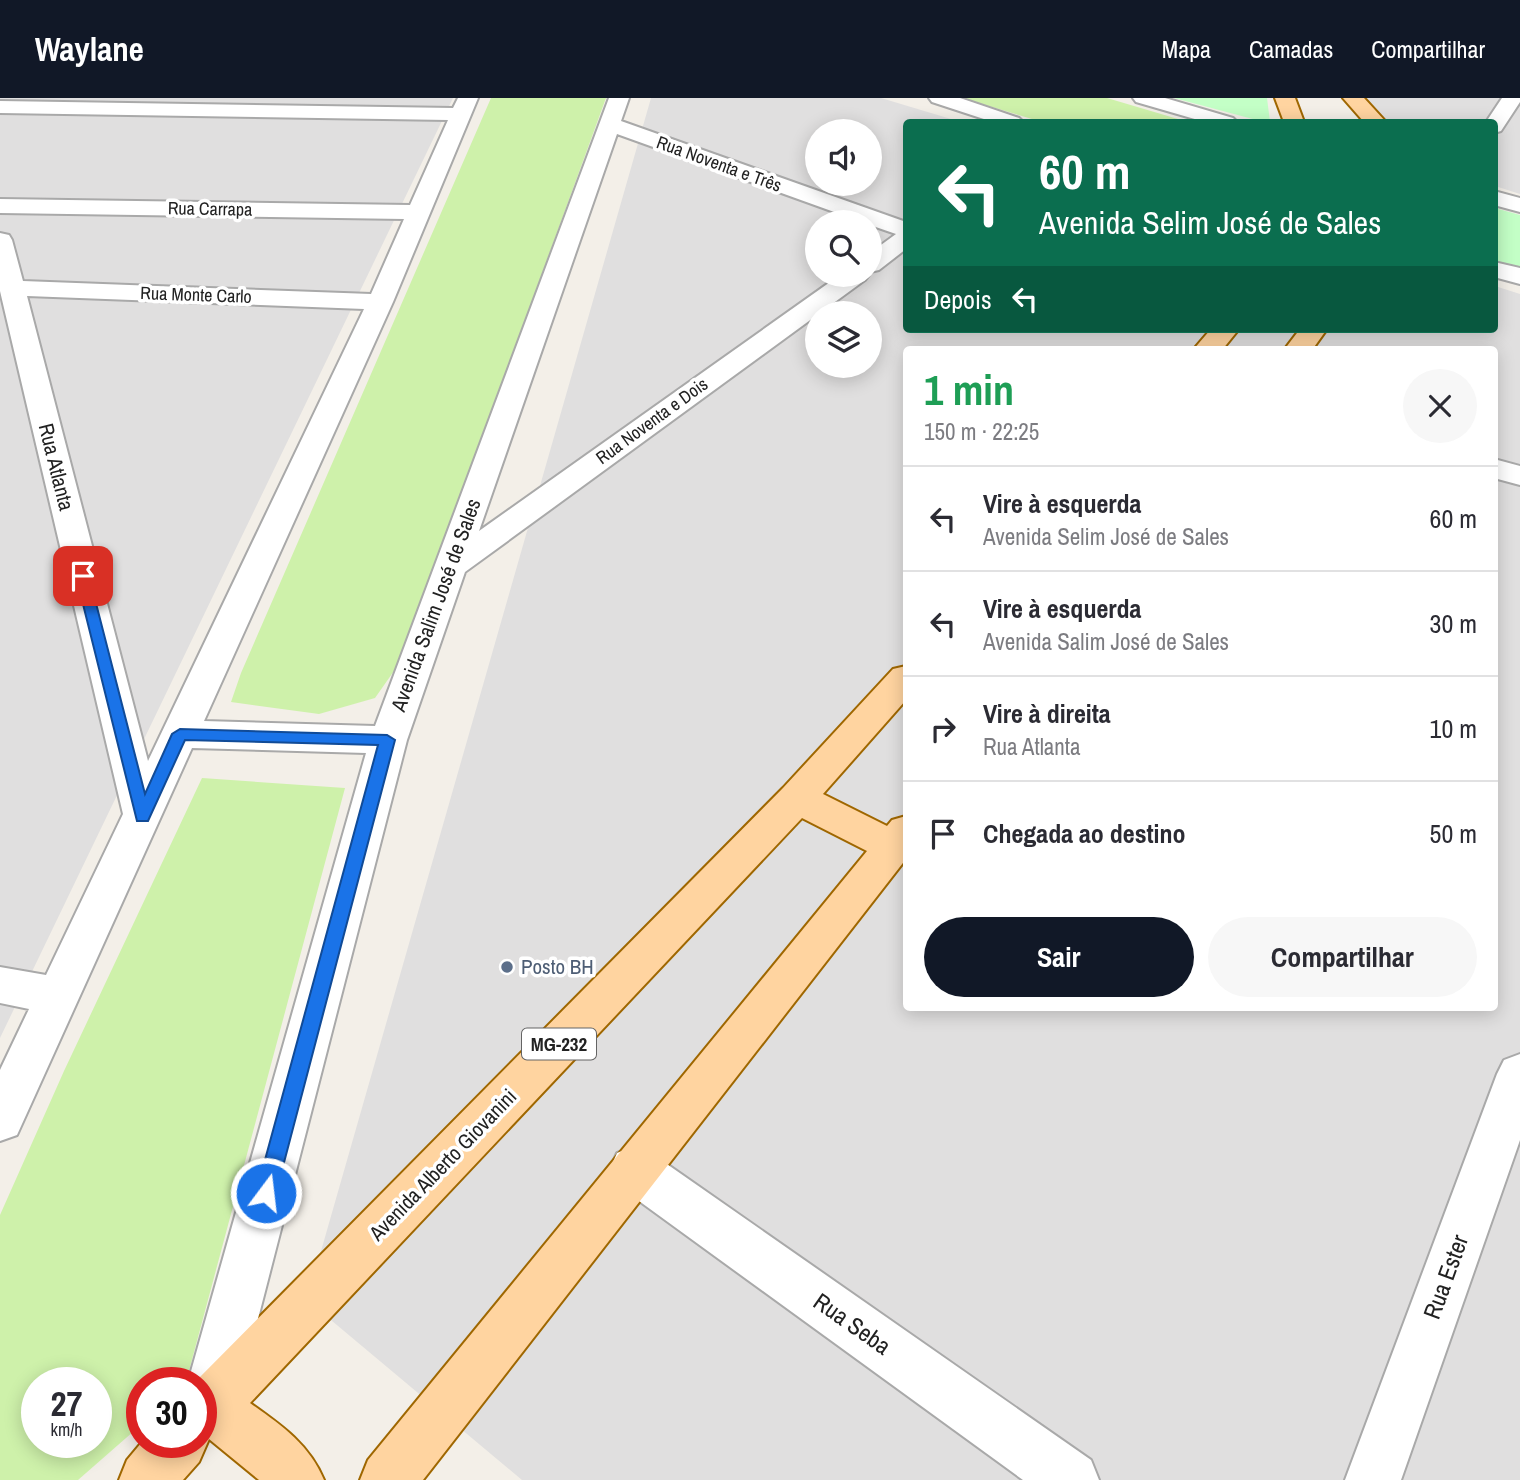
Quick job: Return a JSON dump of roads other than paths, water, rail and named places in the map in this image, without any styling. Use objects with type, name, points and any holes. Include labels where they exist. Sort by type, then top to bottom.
[{"type":"main road","points":[[1285,98],[1293,119]]},
{"type":"main road","points":[[1353,98],[1372,119]]},
{"type":"main road","points":[[1211,346],[1222,333]]},
{"type":"main road","name":"Avenida Alberto Giovanini","points":[[217,1399],[797,798],[903,681]]},
{"type":"main road","points":[[388,1480],[900,839],[797,798]]},
{"type":"main road","points":[[217,1430],[272,1452],[296,1480]]},
{"type":"main road","name":"MG-232","points":[[147,1480],[165,1458]]},
{"type":"street","points":[[939,98],[1003,119]]},
{"type":"street","points":[[1143,98],[1216,119]]},
{"type":"street","points":[[1498,121],[1512,98]]},
{"type":"street","points":[[0,107],[465,106],[380,302],[143,817],[56,995],[11,1073],[0,1120]]},
{"type":"street","name":"Rua Noventa e Três","points":[[615,112],[903,229]]},
{"type":"street","name":"Avenida Salim José de Sales","points":[[211,1367],[387,740],[615,112]]},
{"type":"street","points":[[1498,199],[1520,205]]},
{"type":"street","name":"Rua Carrapa","points":[[0,206],[419,212]]},
{"type":"street","name":"Rua Atlanta","points":[[0,240],[143,817]]},
{"type":"street","points":[[882,256],[903,240]]},
{"type":"street","points":[[1498,270],[1520,276]]},
{"type":"street","name":"Rua Noventa e Dois","points":[[449,568],[839,287]]},
{"type":"street","name":"Rua Monte Carlo","points":[[13,288],[380,302]]},
{"type":"street","points":[[1498,469],[1520,476]]},
{"type":"street","points":[[180,734],[387,740]]},
{"type":"street","points":[[0,985],[56,995]]},
{"type":"street","name":"Rua Ester","points":[[1373,1480],[1520,1074]]},
{"type":"street","name":"Rua Seba","points":[[634,1169],[1071,1480]]},
{"type":"place","name":"Posto BH","points":[[507,967]]}]
